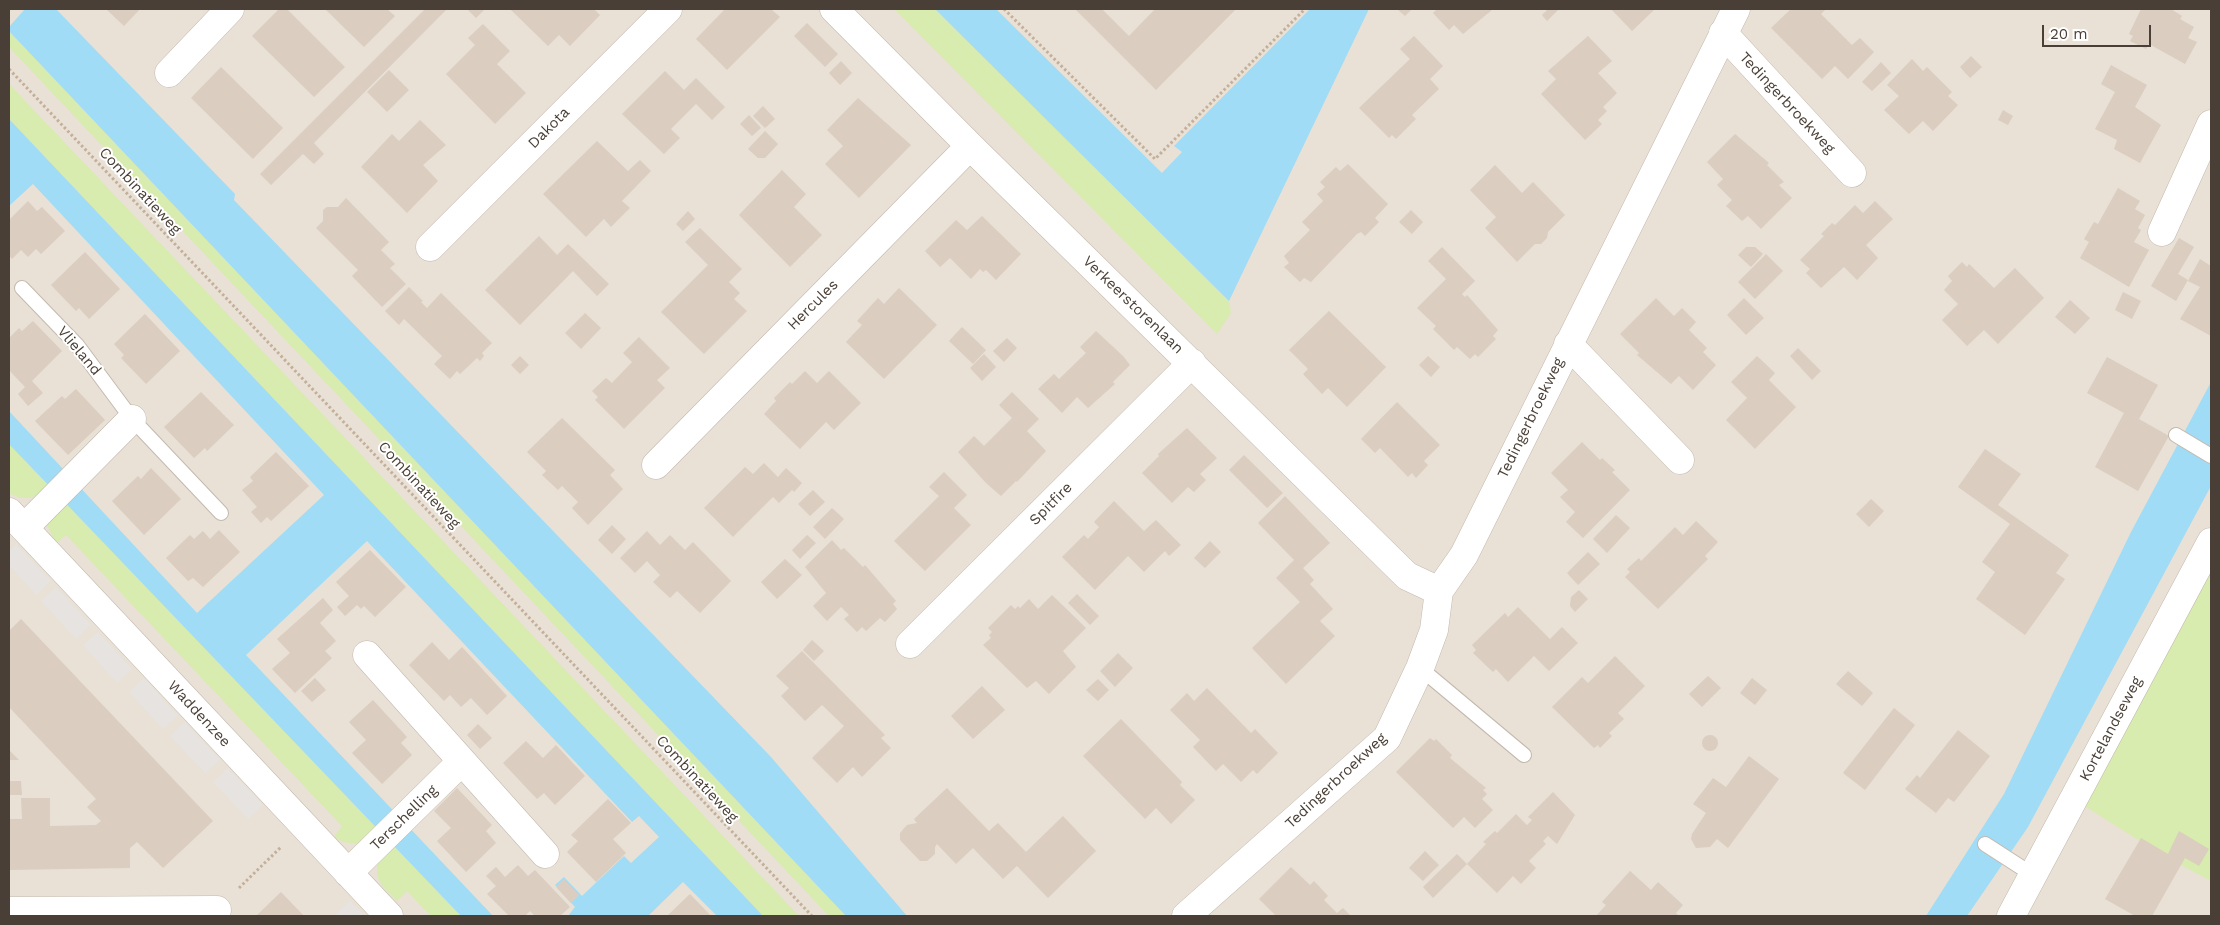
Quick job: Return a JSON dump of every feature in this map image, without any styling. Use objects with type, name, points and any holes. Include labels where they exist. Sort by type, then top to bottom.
[{"type":"street","points":[[169,73],[230,9]]},
{"type":"street","name":"Dakota","points":[[430,247],[668,9]]},
{"type":"street","name":"Verkeerstorenlaan","points":[[834,9],[970,146],[1407,576],[1439,591]]},
{"type":"street","name":"Tedingerbroekweg","points":[[1201,912],[1387,738],[1420,668],[1434,630],[1439,591],[1464,555],[1730,16],[1852,173]]},
{"type":"street","points":[[2162,232],[2211,124]]},
{"type":"street","name":"Hercules","points":[[656,465],[970,146]]},
{"type":"street","name":"Tedingerbroekweg","points":[[1568,344],[1680,460]]},
{"type":"street","name":"Spitfire","points":[[910,644],[1192,363]]},
{"type":"street","points":[[16,520],[49,502],[132,419]]},
{"type":"street","name":"Waddenzee","points":[[16,520],[389,916]]},
{"type":"street","name":"Kortelandseweg","points":[[2011,916],[2211,542]]},
{"type":"street","points":[[367,655],[545,854]]},
{"type":"street","name":"Terschelling","points":[[348,873],[461,762]]},
{"type":"street","points":[[9,911],[217,910]]},
{"type":"lane","name":"Vlieland","points":[[22,288],[77,345],[132,419],[221,513]]},
{"type":"lane","points":[[2176,435],[2211,456]]},
{"type":"lane","points":[[1420,668],[1524,754]]},
{"type":"lane","points":[[1985,844],[2033,874]]},
{"type":"path","points":[[1004,9],[1155,159],[1305,9]]},
{"type":"path","name":"Combinatieweg","points":[[9,69],[812,916]]},
{"type":"path","points":[[217,910],[302,825]]},
{"type":"shaded area","points":[[9,9],[2211,9],[2211,916],[9,916]]},
{"type":"shaded area","points":[[16,544],[51,581],[36,595],[9,565],[9,551]]},
{"type":"shaded area","points":[[56,587],[91,625],[76,639],[41,601]]},
{"type":"shaded area","points":[[98,632],[132,669],[117,683],[83,645]]},
{"type":"shaded area","points":[[144,678],[178,716],[163,729],[129,692]]},
{"type":"shaded area","points":[[185,722],[220,760],[205,773],[170,736]]},
{"type":"shaded area","points":[[228,768],[263,805],[248,819],[213,782]]},
{"type":"shaded area","points":[[350,901],[366,916],[338,916],[336,914]]},
{"type":"green space","points":[[894,9],[935,9],[1229,301],[1231,313],[1217,334]]},
{"type":"green space","points":[[9,31],[846,916],[829,916],[9,47]]},
{"type":"green space","points":[[9,84],[799,916],[763,916],[9,119]]},
{"type":"green space","points":[[9,444],[48,485],[41,493],[31,498],[20,498],[9,493]]},
{"type":"green space","points":[[64,501],[377,828],[368,838],[357,844],[343,842],[334,837],[342,826],[66,535],[56,544],[47,525],[50,511]]},
{"type":"green space","points":[[2211,554],[2211,881],[2162,855],[2078,802]]},
{"type":"green space","points":[[392,844],[461,916],[431,916],[407,891],[397,901],[383,887],[377,876],[377,864],[382,853]]},
{"type":"water","points":[[25,9],[56,9],[235,194],[234,200],[771,757],[907,916],[846,916],[9,31],[9,27]]},
{"type":"water","points":[[935,9],[996,9],[1162,173],[1182,152],[1174,146],[1310,9],[1369,9],[1229,301]]},
{"type":"water","points":[[9,119],[763,916],[717,916],[683,882],[648,916],[568,916],[575,907],[555,885],[564,877],[582,896],[624,856],[631,863],[659,837],[639,816],[632,822],[367,541],[246,655],[493,916],[461,916],[9,444],[9,411],[197,613],[324,495],[33,184],[9,206]]},
{"type":"water","points":[[2211,382],[2211,486],[2028,827],[1967,916],[1926,916],[2004,794],[2131,532]]},
{"type":"building","points":[[106,9],[140,9],[124,26]]},
{"type":"building","points":[[279,9],[287,9],[345,67],[314,97],[252,36]]},
{"type":"building","points":[[325,9],[387,9],[395,16],[364,47]]},
{"type":"building","points":[[425,9],[447,9],[314,143],[324,154],[314,164],[303,154],[271,185],[260,174]]},
{"type":"building","points":[[467,9],[485,9],[476,18]]},
{"type":"building","points":[[510,9],[594,9],[600,15],[570,46],[559,35],[548,46]]},
{"type":"building","points":[[725,9],[771,9],[780,17],[727,70],[696,39]]},
{"type":"building","points":[[1075,9],[1102,9],[1129,36],[1155,9],[1236,9],[1156,90]]},
{"type":"building","points":[[1397,9],[1412,9],[1405,16]]},
{"type":"building","points":[[1437,9],[1493,9],[1463,34],[1454,25],[1449,30],[1433,13]]},
{"type":"building","points":[[1548,9],[1559,9],[1547,21],[1542,15]]},
{"type":"building","points":[[1611,9],[1655,9],[1632,31]]},
{"type":"building","points":[[1791,9],[1826,9],[1821,14],[1852,45],[1860,38],[1874,52],[1848,79],[1835,66],[1822,79],[1771,28]]},
{"type":"building","points":[[2141,9],[2171,9],[2182,16],[2180,19],[2194,27],[2188,38],[2197,42],[2185,64],[2149,44],[2146,49],[2130,41],[2133,36],[2129,34]]},
{"type":"building","points":[[807,23],[838,54],[825,67],[794,36]]},
{"type":"building","points":[[483,24],[510,51],[497,64],[526,93],[495,124],[446,74],[475,45],[468,38]]},
{"type":"building","points":[[1414,36],[1443,66],[1430,79],[1439,89],[1412,115],[1416,119],[1396,139],[1392,135],[1389,138],[1359,108],[1410,59],[1400,49]]},
{"type":"building","points":[[1588,36],[1612,61],[1598,73],[1617,93],[1603,107],[1607,111],[1598,120],[1602,124],[1585,140],[1541,94],[1556,79],[1548,71]]},
{"type":"building","points":[[1971,56],[1982,67],[1970,78],[1960,67]]},
{"type":"building","points":[[1912,59],[1923,71],[1927,67],[1952,92],[1948,96],[1958,105],[1933,131],[1923,121],[1909,134],[1884,110],[1899,96],[1887,85]]},
{"type":"building","points":[[841,61],[852,73],[840,85],[829,73]]},
{"type":"building","points":[[1881,62],[1891,73],[1872,91],[1862,82]]},
{"type":"building","points":[[2111,65],[2147,85],[2135,107],[2161,125],[2140,163],[2114,149],[2117,140],[2095,129],[2115,92],[2101,84]]},
{"type":"building","points":[[221,67],[283,128],[253,159],[191,98]]},
{"type":"building","points":[[389,70],[409,90],[387,112],[367,92]]},
{"type":"building","points":[[665,71],[684,90],[696,78],[725,107],[712,120],[696,104],[671,129],[680,138],[664,154],[622,114]]},
{"type":"building","points":[[858,98],[911,145],[859,198],[825,164],[843,146],[827,130]]},
{"type":"building","points":[[763,106],[775,119],[765,128],[753,116]]},
{"type":"building","points":[[2003,110],[2013,116],[2008,125],[1998,120]]},
{"type":"building","points":[[749,115],[761,128],[752,136],[740,124]]},
{"type":"building","points":[[420,120],[446,145],[423,165],[438,181],[407,213],[361,167],[392,134],[399,141]]},
{"type":"building","points":[[765,131],[778,144],[765,158],[758,158],[748,149]]},
{"type":"building","points":[[1735,134],[1769,163],[1767,165],[1784,182],[1779,185],[1792,198],[1761,229],[1748,216],[1742,221],[1726,206],[1732,200],[1717,185],[1723,179],[1707,162]]},
{"type":"building","points":[[597,141],[628,171],[640,160],[651,171],[622,201],[630,208],[611,227],[604,219],[586,237],[543,194]]},
{"type":"building","points":[[1348,164],[1388,204],[1375,218],[1379,222],[1365,236],[1361,232],[1357,234],[1311,282],[1304,278],[1300,282],[1284,267],[1289,263],[1284,256],[1310,230],[1302,222],[1323,201],[1317,194],[1325,187],[1320,182],[1336,167],[1340,171]]},
{"type":"building","points":[[1495,165],[1522,193],[1533,182],[1565,215],[1548,232],[1547,238],[1541,244],[1535,244],[1517,262],[1485,228],[1496,217],[1470,190]]},
{"type":"building","points":[[782,170],[806,194],[794,207],[822,235],[790,267],[739,215]]},
{"type":"building","points":[[2118,188],[2140,201],[2135,209],[2145,215],[2138,228],[2141,230],[2134,242],[2149,250],[2129,287],[2080,258],[2089,242],[2084,239],[2094,222],[2098,224]]},
{"type":"building","points":[[346,198],[389,242],[381,250],[395,264],[390,268],[406,284],[382,307],[352,276],[358,270],[316,228],[323,221],[323,210],[327,207],[338,207]]},
{"type":"building","points":[[28,201],[37,211],[42,207],[65,231],[41,254],[36,249],[28,257],[21,250],[12,259],[9,255],[9,220]]},
{"type":"building","points":[[1875,201],[1893,219],[1866,245],[1878,258],[1857,280],[1844,267],[1821,288],[1806,273],[1810,269],[1800,260],[1824,236],[1821,234],[1832,223],[1835,225],[1855,205],[1863,213]]},
{"type":"building","points":[[1411,210],[1423,222],[1412,234],[1399,222]]},
{"type":"building","points":[[688,211],[695,219],[683,231],[676,224]]},
{"type":"building","points":[[982,216],[1021,254],[996,280],[986,270],[983,272],[980,269],[971,279],[950,258],[940,267],[925,251],[956,220],[967,230]]},
{"type":"building","points":[[700,228],[742,269],[729,282],[740,293],[734,299],[747,311],[704,354],[661,312],[708,265],[685,242]]},
{"type":"building","points":[[539,236],[557,255],[568,244],[609,284],[597,296],[573,271],[520,325],[485,290]]},
{"type":"building","points":[[2179,238],[2194,247],[2178,274],[2188,280],[2176,301],[2151,286]]},
{"type":"building","points":[[1442,247],[1475,281],[1462,294],[1465,297],[1467,295],[1498,330],[1493,336],[1496,339],[1478,357],[1475,354],[1470,359],[1457,347],[1454,350],[1433,329],[1436,326],[1417,308],[1446,279],[1428,261]]},
{"type":"building","points":[[1746,247],[1755,247],[1763,254],[1751,267],[1738,255]]},
{"type":"building","points":[[85,252],[120,289],[89,319],[79,308],[76,311],[51,285]]},
{"type":"building","points":[[1766,254],[1783,271],[1755,299],[1738,282]]},
{"type":"building","points":[[2200,259],[2211,266],[2211,336],[2180,319],[2200,287],[2188,281]]},
{"type":"building","points":[[1962,262],[1967,267],[1969,264],[1994,288],[2015,268],[2044,298],[1998,344],[1984,330],[1967,346],[1942,320],[1958,304],[1944,290],[1952,281],[1948,276]]},
{"type":"building","points":[[409,287],[423,301],[421,302],[427,308],[441,293],[492,343],[482,353],[484,356],[480,361],[477,358],[460,374],[457,371],[450,379],[434,364],[442,356],[404,319],[399,325],[385,311]]},
{"type":"building","points":[[899,288],[937,325],[884,379],[846,342],[862,325],[857,321],[878,298],[884,304]]},
{"type":"building","points":[[2123,292],[2141,301],[2132,319],[2115,310]]},
{"type":"building","points":[[1656,298],[1674,316],[1682,308],[1696,322],[1689,330],[1707,348],[1703,352],[1716,365],[1693,390],[1679,376],[1671,384],[1637,355],[1639,353],[1620,334]]},
{"type":"building","points":[[1744,298],[1764,318],[1746,335],[1727,315]]},
{"type":"building","points":[[2070,300],[2090,318],[2075,334],[2055,317]]},
{"type":"building","points":[[1329,311],[1386,367],[1347,407],[1328,388],[1322,394],[1303,374],[1308,369],[1289,350]]},
{"type":"building","points":[[585,313],[601,328],[581,349],[565,333]]},
{"type":"building","points":[[145,314],[180,351],[146,384],[121,358],[124,355],[114,344]]},
{"type":"building","points":[[33,321],[62,351],[32,381],[43,393],[28,406],[18,394],[25,387],[9,370],[9,338],[19,328],[22,331]]},
{"type":"building","points":[[962,327],[986,350],[973,364],[949,341]]},
{"type":"building","points":[[1096,331],[1130,365],[1113,382],[1115,384],[1088,408],[1077,397],[1062,413],[1038,389],[1054,374],[1059,379],[1086,353],[1080,347]]},
{"type":"building","points":[[639,337],[670,368],[657,380],[665,388],[624,429],[595,400],[598,397],[592,391],[606,378],[612,383],[632,362],[623,353]]},
{"type":"building","points":[[1007,338],[1017,348],[1004,362],[993,351]]},
{"type":"building","points":[[1798,348],[1821,371],[1812,380],[1790,356]]},
{"type":"building","points":[[984,354],[996,367],[982,381],[970,368]]},
{"type":"building","points":[[520,356],[529,365],[520,374],[511,365]]},
{"type":"building","points":[[1428,356],[1440,367],[1431,377],[1419,365]]},
{"type":"building","points":[[1757,356],[1775,373],[1769,380],[1796,407],[1755,449],[1726,420],[1747,398],[1731,382]]},
{"type":"building","points":[[2107,357],[2158,385],[2139,419],[2169,436],[2138,491],[2095,467],[2124,413],[2087,393]]},
{"type":"building","points":[[805,371],[817,383],[829,371],[861,403],[834,430],[826,422],[800,449],[764,414],[776,401],[774,398],[790,382],[792,384]]},
{"type":"building","points":[[76,389],[105,420],[68,455],[35,421],[62,396],[65,399]]},
{"type":"building","points":[[201,392],[234,425],[207,451],[205,448],[194,458],[164,427]]},
{"type":"building","points":[[1012,392],[1039,419],[1027,431],[1046,451],[1001,496],[986,483],[958,452],[974,436],[984,446],[1012,418],[999,405]]},
{"type":"building","points":[[1397,402],[1440,445],[1424,461],[1428,465],[1416,478],[1412,473],[1408,477],[1380,448],[1375,453],[1361,439]]},
{"type":"building","points":[[562,418],[615,470],[610,475],[623,489],[588,525],[572,508],[578,502],[562,486],[558,490],[542,475],[546,471],[527,452]]},
{"type":"building","points":[[1187,428],[1217,458],[1200,474],[1206,480],[1194,492],[1188,487],[1172,503],[1142,473],[1159,456],[1158,454]]},
{"type":"building","points":[[1582,442],[1600,460],[1602,458],[1615,470],[1612,472],[1630,490],[1583,538],[1566,522],[1575,512],[1560,497],[1568,490],[1551,473]]},
{"type":"building","points":[[1985,449],[2021,474],[1998,505],[2069,555],[2056,573],[2065,579],[2025,635],[1976,599],[1995,572],[1982,562],[2010,524],[1958,487]]},
{"type":"building","points":[[276,452],[309,486],[271,521],[267,517],[261,523],[251,512],[257,507],[242,490],[253,481],[250,477]]},
{"type":"building","points":[[1244,455],[1283,493],[1267,508],[1229,470]]},
{"type":"building","points":[[764,463],[778,477],[786,468],[802,483],[794,492],[792,490],[779,503],[773,497],[733,537],[704,508],[745,467],[753,474]]},
{"type":"building","points":[[151,468],[181,499],[144,535],[112,501],[138,476],[141,479]]},
{"type":"building","points":[[944,472],[967,495],[954,508],[971,525],[925,571],[894,541],[939,496],[929,487]]},
{"type":"building","points":[[813,490],[825,502],[810,516],[798,504]]},
{"type":"building","points":[[1285,496],[1330,543],[1303,568],[1314,580],[1310,584],[1333,609],[1320,621],[1335,636],[1286,684],[1252,648],[1300,602],[1276,578],[1294,560],[1258,523]]},
{"type":"building","points":[[1871,499],[1884,511],[1869,527],[1856,514]]},
{"type":"building","points":[[1114,501],[1144,531],[1156,520],[1181,545],[1169,556],[1165,551],[1144,572],[1128,556],[1095,590],[1062,557],[1084,535],[1088,539],[1099,527],[1094,522]]},
{"type":"building","points":[[832,508],[844,519],[825,539],[813,527]]},
{"type":"building","points":[[1616,515],[1630,528],[1607,553],[1593,539]]},
{"type":"building","points":[[1696,521],[1718,542],[1705,556],[1708,559],[1658,609],[1625,577],[1630,572],[1627,569],[1639,558],[1641,561],[1675,527],[1683,535]]},
{"type":"building","points":[[612,525],[626,539],[612,554],[598,540]]},
{"type":"building","points":[[219,530],[240,552],[203,587],[193,578],[188,581],[166,558],[190,535],[194,539],[203,531],[210,539]]},
{"type":"building","points":[[647,531],[660,545],[670,535],[685,550],[693,542],[731,581],[700,613],[677,591],[670,598],[653,582],[660,575],[647,561],[635,573],[620,558]]},
{"type":"building","points":[[807,535],[816,543],[800,559],[792,550]]},
{"type":"building","points":[[832,540],[841,550],[844,548],[863,567],[865,565],[896,601],[893,604],[897,609],[885,622],[880,618],[866,631],[862,627],[857,632],[844,619],[849,615],[841,607],[827,621],[813,606],[826,593],[805,567]]},
{"type":"building","points":[[1210,541],[1221,552],[1205,568],[1194,558]]},
{"type":"building","points":[[370,550],[406,587],[375,617],[364,606],[361,609],[357,605],[345,616],[337,607],[349,596],[336,582]]},
{"type":"building","points":[[1588,552],[1600,564],[1578,585],[1567,573]]},
{"type":"building","points":[[785,559],[802,575],[777,599],[761,582]]},
{"type":"building","points":[[1579,590],[1588,599],[1575,612],[1570,606],[1571,597]]},
{"type":"building","points":[[1077,594],[1099,616],[1090,625],[1068,603]]},
{"type":"building","points":[[1052,595],[1086,628],[1063,651],[1076,667],[1049,694],[1036,681],[1027,688],[983,645],[991,638],[989,635],[992,632],[988,628],[1011,605],[1015,609],[1018,606],[1020,608],[1029,599],[1038,609]]},
{"type":"building","points":[[323,598],[333,610],[320,623],[336,641],[325,651],[332,658],[295,693],[272,669],[290,653],[277,639]]},
{"type":"building","points":[[1518,607],[1550,639],[1562,627],[1578,643],[1549,671],[1534,656],[1508,682],[1496,669],[1493,672],[1473,653],[1476,650],[1472,645],[1505,613],[1508,617]]},
{"type":"building","points":[[21,619],[213,821],[163,868],[137,842],[130,848],[130,868],[9,870],[9,819],[22,819],[21,798],[50,798],[50,826],[96,825],[101,821],[87,807],[96,799],[9,707],[9,631]]},
{"type":"building","points":[[812,640],[824,651],[814,661],[803,650]]},
{"type":"building","points":[[432,642],[449,660],[462,647],[507,696],[487,715],[471,698],[461,707],[450,695],[444,701],[409,665]]},
{"type":"building","points":[[802,651],[885,735],[881,738],[891,748],[862,777],[853,767],[837,783],[812,758],[844,726],[822,705],[805,721],[781,696],[789,688],[776,676]]},
{"type":"building","points":[[1118,653],[1133,668],[1115,687],[1100,671]]},
{"type":"building","points":[[1615,656],[1645,686],[1618,713],[1624,719],[1609,733],[1612,736],[1600,748],[1598,745],[1594,748],[1552,707],[1582,677],[1588,683]]},
{"type":"building","points":[[1848,671],[1873,693],[1862,706],[1836,684]]},
{"type":"building","points":[[1708,676],[1721,688],[1702,707],[1689,694]]},
{"type":"building","points":[[315,678],[326,690],[312,702],[301,691]]},
{"type":"building","points":[[1752,678],[1767,690],[1755,705],[1740,693]]},
{"type":"building","points":[[1098,679],[1109,690],[1098,701],[1086,690]]},
{"type":"building","points":[[982,686],[1005,710],[973,739],[951,716]]},
{"type":"building","points":[[1207,688],[1251,733],[1255,729],[1278,753],[1257,774],[1253,770],[1241,782],[1223,764],[1216,771],[1193,747],[1200,740],[1170,710],[1187,693],[1194,701]]},
{"type":"building","points":[[373,700],[407,737],[401,743],[412,755],[382,784],[352,753],[366,740],[349,722]]},
{"type":"building","points":[[1894,708],[1915,725],[1865,790],[1843,773]]},
{"type":"building","points":[[1121,719],[1182,782],[1180,785],[1195,800],[1171,824],[1156,808],[1145,819],[1083,756]]},
{"type":"building","points":[[478,724],[492,738],[480,749],[467,735]]},
{"type":"building","points":[[1958,730],[1990,756],[1954,802],[1948,798],[1936,813],[1905,789],[1917,775],[1920,778]]},
{"type":"building","points":[[1707,735],[1713,735],[1718,740],[1716,749],[1707,751],[1702,746],[1702,740]]},
{"type":"building","points":[[1430,738],[1434,741],[1436,739],[1452,755],[1450,758],[1486,788],[1483,790],[1487,794],[1482,799],[1493,810],[1475,828],[1464,817],[1453,828],[1396,772]]},
{"type":"building","points":[[526,741],[543,758],[556,745],[585,776],[555,805],[544,793],[537,799],[503,763]]},
{"type":"building","points":[[9,750],[19,760],[9,760]]},
{"type":"building","points":[[1749,756],[1779,779],[1728,848],[1717,839],[1710,847],[1696,848],[1691,839],[1692,834],[1706,813],[1693,804],[1713,778],[1726,787]]},
{"type":"building","points":[[9,781],[21,781],[22,795],[9,795]]},
{"type":"building","points":[[457,788],[492,825],[486,831],[496,843],[466,872],[437,841],[451,828],[434,811]]},
{"type":"building","points":[[947,788],[989,831],[998,823],[1026,852],[1063,816],[1096,851],[1048,898],[1017,866],[1003,879],[973,848],[956,864],[937,844],[935,854],[927,861],[920,861],[900,840],[900,833],[907,825],[917,823],[914,819]]},
{"type":"building","points":[[1553,792],[1575,815],[1557,844],[1548,836],[1543,841],[1546,844],[1529,861],[1536,868],[1521,884],[1513,876],[1497,893],[1467,864],[1486,844],[1483,842],[1495,831],[1497,833],[1516,814],[1527,825],[1532,820],[1528,817]]},
{"type":"building","points":[[608,799],[631,823],[613,839],[626,853],[596,882],[567,852],[578,841],[571,835]]},
{"type":"building","points":[[2179,831],[2209,849],[2199,866],[2185,858],[2152,916],[2135,916],[2105,899],[2141,838],[2168,854]]},
{"type":"building","points":[[1425,851],[1439,865],[1423,881],[1409,868]]},
{"type":"building","points":[[1457,854],[1467,864],[1433,898],[1423,887]]},
{"type":"building","points":[[518,865],[528,876],[535,870],[570,907],[560,916],[535,916],[530,911],[525,916],[509,916],[487,894],[496,886],[486,876],[496,867],[505,877]]},
{"type":"building","points":[[1291,867],[1310,885],[1314,881],[1328,896],[1324,900],[1337,913],[1343,908],[1351,916],[1276,916],[1259,899]]},
{"type":"building","points":[[1630,871],[1651,890],[1658,882],[1683,905],[1676,913],[1679,916],[1596,916],[1606,905],[1602,902]]},
{"type":"building","points":[[564,879],[579,895],[571,903],[556,887]]},
{"type":"building","points":[[281,892],[304,916],[256,916]]},
{"type":"building","points":[[690,894],[711,916],[666,916],[668,915]]}]
